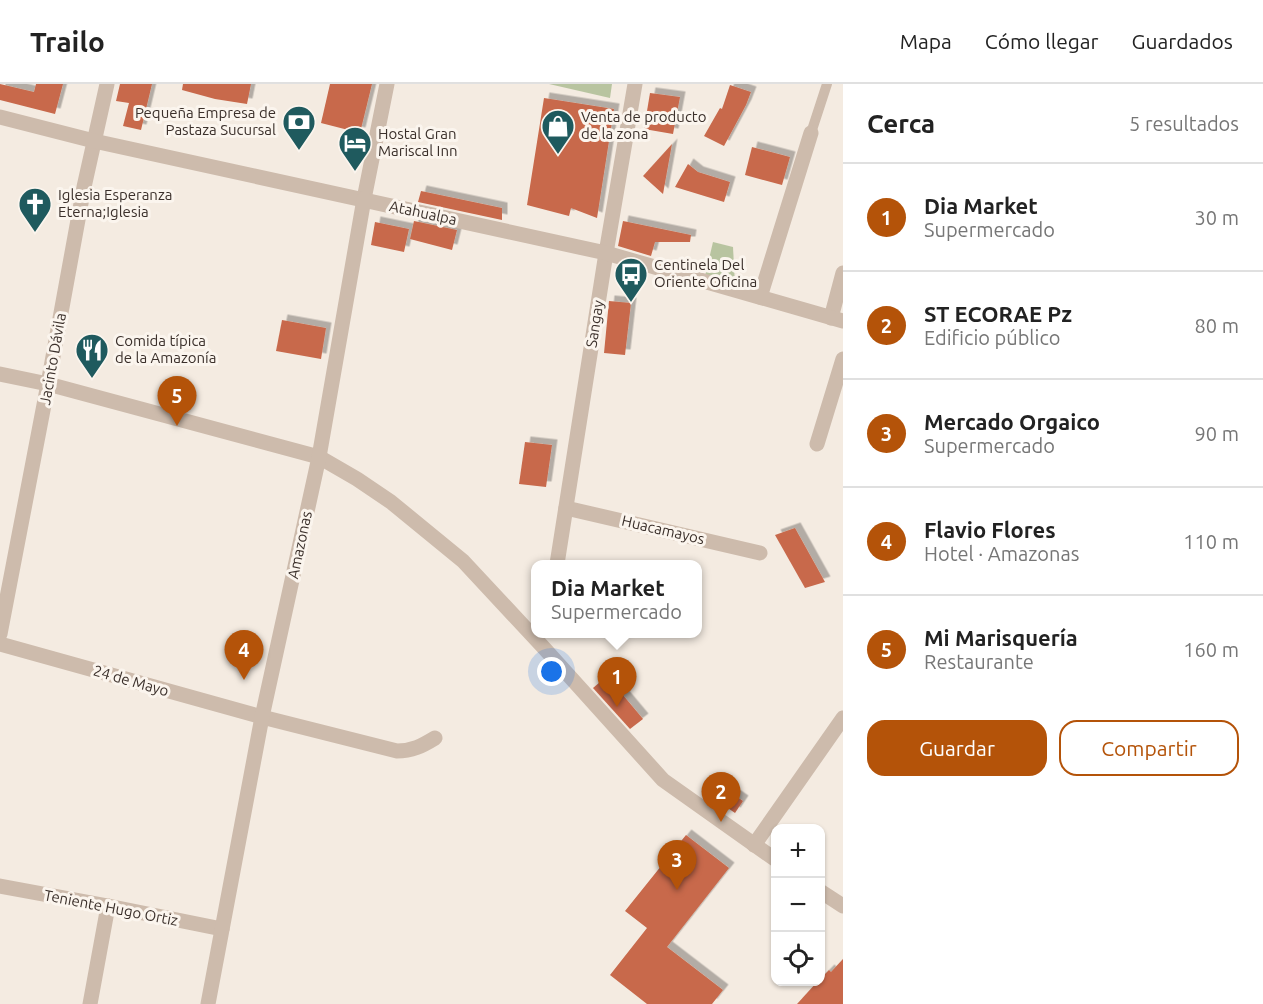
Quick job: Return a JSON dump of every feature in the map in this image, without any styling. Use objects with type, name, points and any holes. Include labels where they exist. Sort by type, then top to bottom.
[{"type":"street","name":"Jacinto Dávila","points":[[0,634],[84,187],[107,84]]},
{"type":"street","name":"Amazonas","points":[[208,1004],[262,717],[319,457],[363,199],[387,84]]},
{"type":"street","name":"Sangay","points":[[558,560],[635,84]]},
{"type":"street","name":"Atahualpa","points":[[0,117],[94,141],[606,253],[837,320]]},
{"type":"street","points":[[760,297],[810,133]]},
{"type":"street","points":[[837,320],[843,273]]},
{"type":"street","points":[[817,444],[843,359]]},
{"type":"street","points":[[0,374],[48,384],[319,457],[357,478],[391,502],[463,561],[531,627]]},
{"type":"street","name":"Huacamayos","points":[[566,508],[760,553]]},
{"type":"street","points":[[545,641],[663,780],[771,857]]},
{"type":"street","name":"24 de Mayo","points":[[0,644],[262,717],[397,751],[408,751],[435,738]]},
{"type":"street","points":[[754,845],[843,718]]},
{"type":"street","name":"Teniente Hugo Ortiz","points":[[0,886],[222,929]]},
{"type":"street","points":[[825,894],[843,906]]},
{"type":"street","points":[[90,1004],[108,906]]},
{"type":"lane","points":[[810,133],[827,84]]},
{"type":"green space","points":[[549,84],[612,84],[610,98]]},
{"type":"green space","points":[[713,242],[733,247],[735,285],[705,276]]},
{"type":"building","points":[[0,84],[34,92],[36,84],[63,84],[55,114],[0,100]]},
{"type":"building","points":[[120,84],[152,84],[141,130],[123,126],[129,103],[116,101]]},
{"type":"building","points":[[183,84],[251,84],[247,104],[215,99],[182,90]]},
{"type":"building","points":[[330,84],[372,84],[360,133],[321,123]]},
{"type":"building","points":[[730,85],[751,92],[724,146],[704,136],[720,108],[722,109]]},
{"type":"building","points":[[650,93],[680,97],[673,134],[644,129]]},
{"type":"building","name":"Venta de producto de la zona","points":[[544,98],[614,109],[597,218],[571,208],[569,216],[527,205]]},
{"type":"building","points":[[672,144],[663,194],[643,176]]},
{"type":"building","points":[[752,147],[790,157],[782,185],[745,175]]},
{"type":"building","points":[[688,164],[698,172],[730,182],[724,202],[675,187]]},
{"type":"building","points":[[421,191],[502,208],[502,220],[418,202]]},
{"type":"building","points":[[414,221],[457,230],[452,250],[410,239]]},
{"type":"building","points":[[623,221],[691,235],[690,242],[655,242],[651,256],[618,246]]},
{"type":"building","points":[[375,222],[409,229],[404,252],[371,245]]},
{"type":"building","points":[[609,301],[631,303],[625,355],[604,353]]},
{"type":"building","points":[[282,320],[326,328],[321,359],[276,351]]},
{"type":"building","points":[[525,442],[552,445],[546,487],[519,484]]},
{"type":"building","points":[[795,528],[825,582],[805,588],[775,535]]},
{"type":"building","points":[[607,676],[643,719],[630,729],[593,688]]},
{"type":"building","points":[[711,779],[743,801],[735,813],[702,790]]},
{"type":"building","points":[[686,835],[729,868],[667,947],[723,990],[712,1004],[647,1004],[610,975],[647,928],[625,911]]},
{"type":"building","points":[[843,959],[843,1004],[797,1004],[813,986],[825,986],[825,974],[829,970],[831,972]]},
{"type":"place","name":"Pequeña Empresa de Pastaza Sucursal","points":[[299,151]]},
{"type":"place","name":"Venta de producto de la zona","points":[[558,155]]},
{"type":"place","name":"Hostal Gran Mariscal Inn","points":[[355,172]]},
{"type":"place","name":"Iglesia Esperanza Eterna;Iglesia","points":[[35,233]]},
{"type":"place","name":"Centinela Del Oriente Oficina","points":[[631,303]]},
{"type":"place","name":"Comida típica de la Amazonía","points":[[92,379]]},
{"type":"place","name":"Mi Marisquería","points":[[177,426]]},
{"type":"place","name":"Flavio Flores","points":[[244,680]]},
{"type":"place","name":"Dia Market","points":[[617,707]]},
{"type":"place","name":"ST ECORAE Pz","points":[[721,822]]},
{"type":"place","name":"Mercado Orgaico","points":[[677,890]]}]
